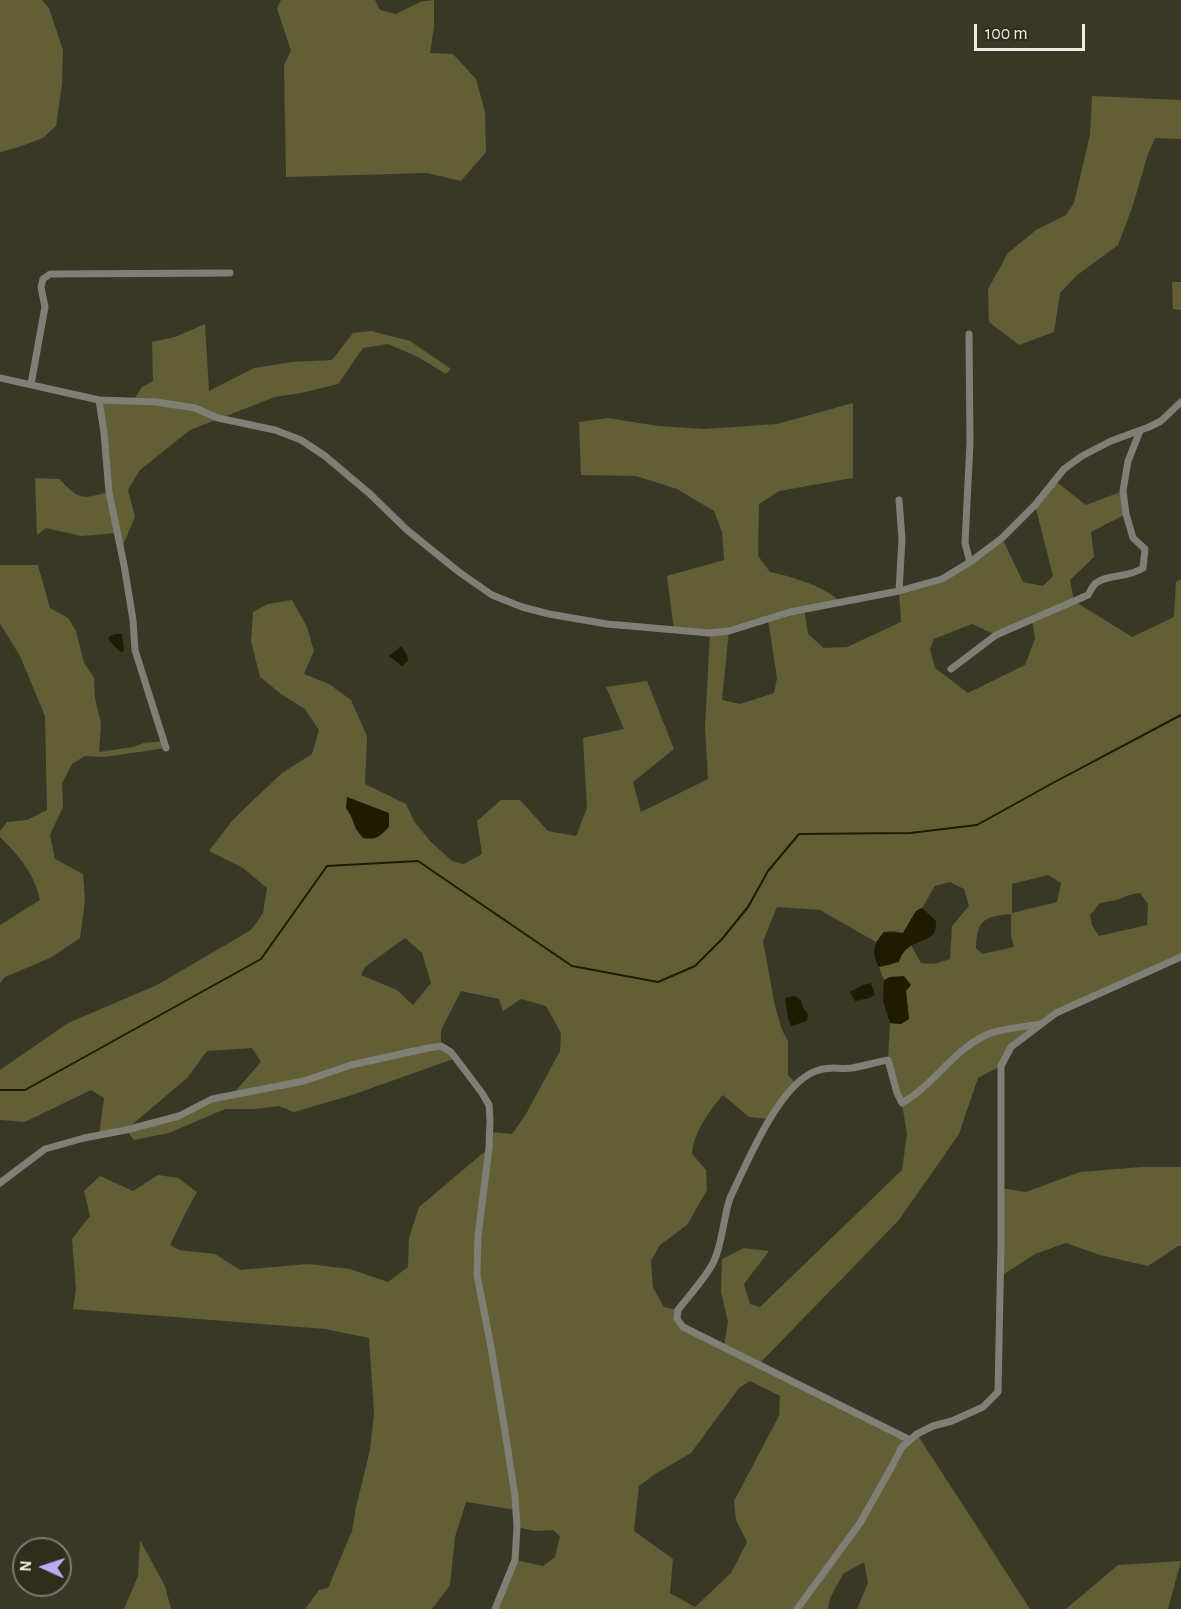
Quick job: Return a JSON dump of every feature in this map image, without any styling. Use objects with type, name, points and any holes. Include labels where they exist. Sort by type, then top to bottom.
[{"type":"street","points":[[31,384],[45,307],[41,287],[43,279],[50,274],[230,273]]},
{"type":"street","points":[[969,334],[970,443],[965,543],[970,562]]},
{"type":"street","points":[[0,378],[99,400],[156,402],[195,408],[218,418],[275,430],[301,440],[334,464],[370,494],[407,530],[459,572],[492,594],[522,607],[549,614],[607,624],[711,633],[729,631],[790,612],[899,591],[942,579],[1002,538],[1035,505],[1064,469],[1082,456],[1111,441],[1161,421],[1181,402]]},
{"type":"street","points":[[99,400],[109,492],[126,576],[135,650],[166,748]]},
{"type":"street","points":[[951,669],[996,635],[1088,595],[1096,583],[1135,573],[1143,568],[1145,549],[1133,538],[1126,514],[1124,491],[1128,461],[1140,430]]},
{"type":"street","points":[[899,500],[902,539],[899,591]]},
{"type":"street","points":[[797,1609],[860,1523],[902,1447],[917,1434],[933,1426],[983,1407],[998,1392],[1002,1244],[1001,1066],[1011,1047],[1056,1013],[1181,957]]},
{"type":"street","points":[[910,1440],[683,1327],[677,1319],[678,1310],[713,1264],[722,1241],[730,1198],[769,1119],[796,1084],[813,1072],[828,1067],[850,1068],[888,1060],[897,1094],[902,1103],[915,1096],[963,1049],[987,1035],[1042,1024]]},
{"type":"street","points":[[0,1183],[45,1149],[179,1116],[212,1099],[304,1081],[351,1065],[428,1048],[441,1046],[451,1052],[489,1105],[489,1148],[478,1236],[477,1275],[497,1382],[515,1496],[517,1527],[515,1560],[495,1609]]},
{"type":"shaded area","points":[[0,0],[42,0],[49,8],[63,50],[62,84],[56,126],[43,138],[0,152]]},
{"type":"shaded area","points":[[281,0],[375,0],[380,10],[396,14],[420,2],[434,0],[434,27],[430,53],[453,54],[476,79],[485,112],[486,152],[461,181],[427,173],[286,177],[284,65],[291,51],[277,8]]},
{"type":"shaded area","points":[[1092,96],[1181,100],[1181,139],[1155,138],[1118,245],[1076,276],[1060,293],[1054,332],[1019,345],[989,322],[988,289],[1008,253],[1036,230],[1066,215],[1074,203],[1090,135]]},
{"type":"shaded area","points":[[1172,282],[1181,282],[1181,310],[1173,309]]},
{"type":"shaded area","points":[[205,324],[209,391],[254,368],[292,362],[332,360],[353,333],[371,331],[410,341],[451,369],[446,374],[418,357],[388,344],[363,348],[338,384],[275,397],[190,430],[140,470],[128,490],[135,517],[121,550],[117,533],[81,536],[46,528],[37,535],[35,478],[59,479],[77,495],[86,497],[109,492],[99,400],[133,401],[142,387],[153,381],[152,342],[175,337]]},
{"type":"shaded area","points":[[853,403],[853,478],[779,491],[759,504],[758,556],[770,572],[808,583],[841,602],[804,609],[808,634],[824,648],[847,647],[901,622],[899,591],[942,579],[1002,538],[1023,582],[1043,586],[1053,576],[1035,505],[1054,480],[1086,505],[1123,491],[1126,514],[1091,532],[1094,557],[1070,580],[1074,601],[1132,637],[1174,617],[1176,582],[1181,579],[1181,957],[1056,1013],[1011,1047],[1001,1066],[978,1078],[959,1134],[899,1220],[759,1364],[910,1439],[917,1434],[1030,1609],[857,1609],[868,1583],[864,1562],[843,1574],[830,1598],[828,1609],[495,1609],[515,1560],[543,1566],[555,1557],[560,1536],[553,1530],[535,1531],[517,1527],[516,1510],[466,1502],[455,1537],[450,1585],[432,1609],[305,1609],[319,1590],[328,1588],[352,1531],[370,1450],[374,1413],[369,1338],[325,1329],[73,1309],[76,1289],[72,1239],[90,1216],[84,1191],[100,1176],[133,1191],[158,1175],[178,1178],[197,1192],[170,1245],[179,1250],[215,1254],[240,1270],[308,1264],[350,1269],[388,1282],[408,1267],[409,1238],[419,1207],[489,1148],[490,1132],[512,1134],[526,1114],[560,1051],[561,1033],[546,1006],[521,999],[503,1011],[499,999],[461,991],[441,1030],[441,1046],[456,1058],[352,1095],[294,1112],[279,1106],[225,1109],[169,1133],[134,1140],[126,1130],[99,1135],[104,1098],[91,1090],[25,1122],[0,1120],[0,1070],[68,1023],[157,985],[251,930],[263,913],[267,888],[243,868],[209,851],[231,822],[282,773],[312,754],[319,730],[305,709],[260,677],[251,641],[253,612],[268,604],[292,600],[307,627],[314,651],[304,674],[329,684],[351,700],[367,736],[365,784],[406,804],[414,821],[430,841],[452,861],[464,864],[482,854],[477,821],[501,800],[520,800],[548,831],[576,836],[587,808],[583,738],[624,729],[606,687],[647,681],[674,749],[633,782],[641,812],[708,779],[705,727],[710,633],[674,630],[667,576],[724,560],[722,532],[714,511],[677,489],[636,476],[581,475],[579,422],[608,418],[658,426],[704,429],[777,424]],"holes":[[[768,619],[777,678],[774,693],[740,704],[722,700],[729,631]],[[1032,619],[1035,639],[1025,665],[968,693],[935,668],[930,649],[934,639],[972,624],[996,635]],[[1048,875],[1061,883],[1057,902],[1012,913],[1012,884]],[[950,882],[964,889],[969,906],[952,926],[950,959],[934,964],[921,963],[911,945],[890,965],[879,967],[884,980],[890,977],[906,991],[909,1019],[901,1024],[890,1023],[888,1060],[902,1104],[907,1134],[902,1170],[760,1307],[750,1304],[744,1284],[769,1251],[744,1248],[722,1259],[721,1292],[728,1322],[724,1347],[683,1327],[678,1310],[664,1307],[653,1288],[651,1261],[660,1245],[687,1225],[707,1190],[706,1170],[692,1154],[695,1138],[723,1095],[749,1117],[769,1119],[796,1084],[788,1075],[788,1041],[775,1006],[763,941],[777,907],[820,910],[876,942],[884,932],[903,933],[916,911],[922,908],[935,886]],[[1140,893],[1148,904],[1147,925],[1099,936],[1092,925],[1090,915],[1100,903]],[[1011,914],[1011,936],[1014,947],[982,954],[976,948],[978,930],[984,921],[995,916]],[[405,938],[422,953],[431,983],[413,1005],[397,990],[361,975],[365,967]],[[252,1048],[261,1062],[232,1095],[179,1116],[127,1129],[187,1078],[207,1051]],[[750,1381],[780,1396],[779,1416],[734,1501],[736,1520],[747,1542],[731,1573],[695,1607],[670,1593],[673,1559],[634,1531],[639,1486],[691,1453],[739,1388]]]},
{"type":"shaded area","points":[[0,565],[38,565],[50,608],[68,618],[76,631],[84,663],[94,678],[95,699],[101,723],[99,752],[164,741],[166,748],[104,757],[85,756],[72,764],[62,783],[63,807],[50,835],[55,859],[83,874],[85,901],[80,938],[50,958],[5,977],[0,983],[0,925],[40,900],[30,873],[0,837],[0,831],[7,822],[27,820],[47,810],[45,716],[20,656],[0,624]]},
{"type":"shaded area","points":[[116,634],[122,634],[124,651],[118,650],[108,639]]},
{"type":"shaded area","points":[[401,646],[408,661],[402,666],[389,656]]},
{"type":"shaded area","points":[[347,797],[389,813],[389,827],[378,837],[363,838],[346,808]]},
{"type":"shaded area","points":[[922,908],[936,921],[935,931],[927,939],[906,949],[899,962],[879,967],[874,953],[875,945],[880,937],[884,932],[903,933],[916,911]]},
{"type":"shaded area","points":[[904,976],[911,985],[906,991],[909,1019],[901,1024],[890,1023],[883,1001],[884,980]]},
{"type":"shaded area","points":[[871,983],[875,995],[855,1001],[850,992]]},
{"type":"shaded area","points":[[795,996],[801,1000],[808,1014],[807,1021],[791,1026],[785,998]]},
{"type":"shaded area","points":[[1141,1167],[1181,1167],[1181,1246],[1148,1266],[1100,1255],[1066,1243],[1035,1254],[1001,1276],[1001,1188],[1026,1192],[1080,1172]]},
{"type":"shaded area","points":[[140,1540],[165,1586],[171,1609],[124,1609],[138,1576]]},
{"type":"shaded area","points":[[1181,1561],[1168,1609],[1066,1609],[1118,1565]]},
{"type":"waterway","points":[[0,1090],[25,1090],[261,959],[327,866],[418,861],[572,966],[658,982],[695,966],[722,939],[748,907],[768,871],[799,834],[910,833],[977,825],[1181,715]]}]
